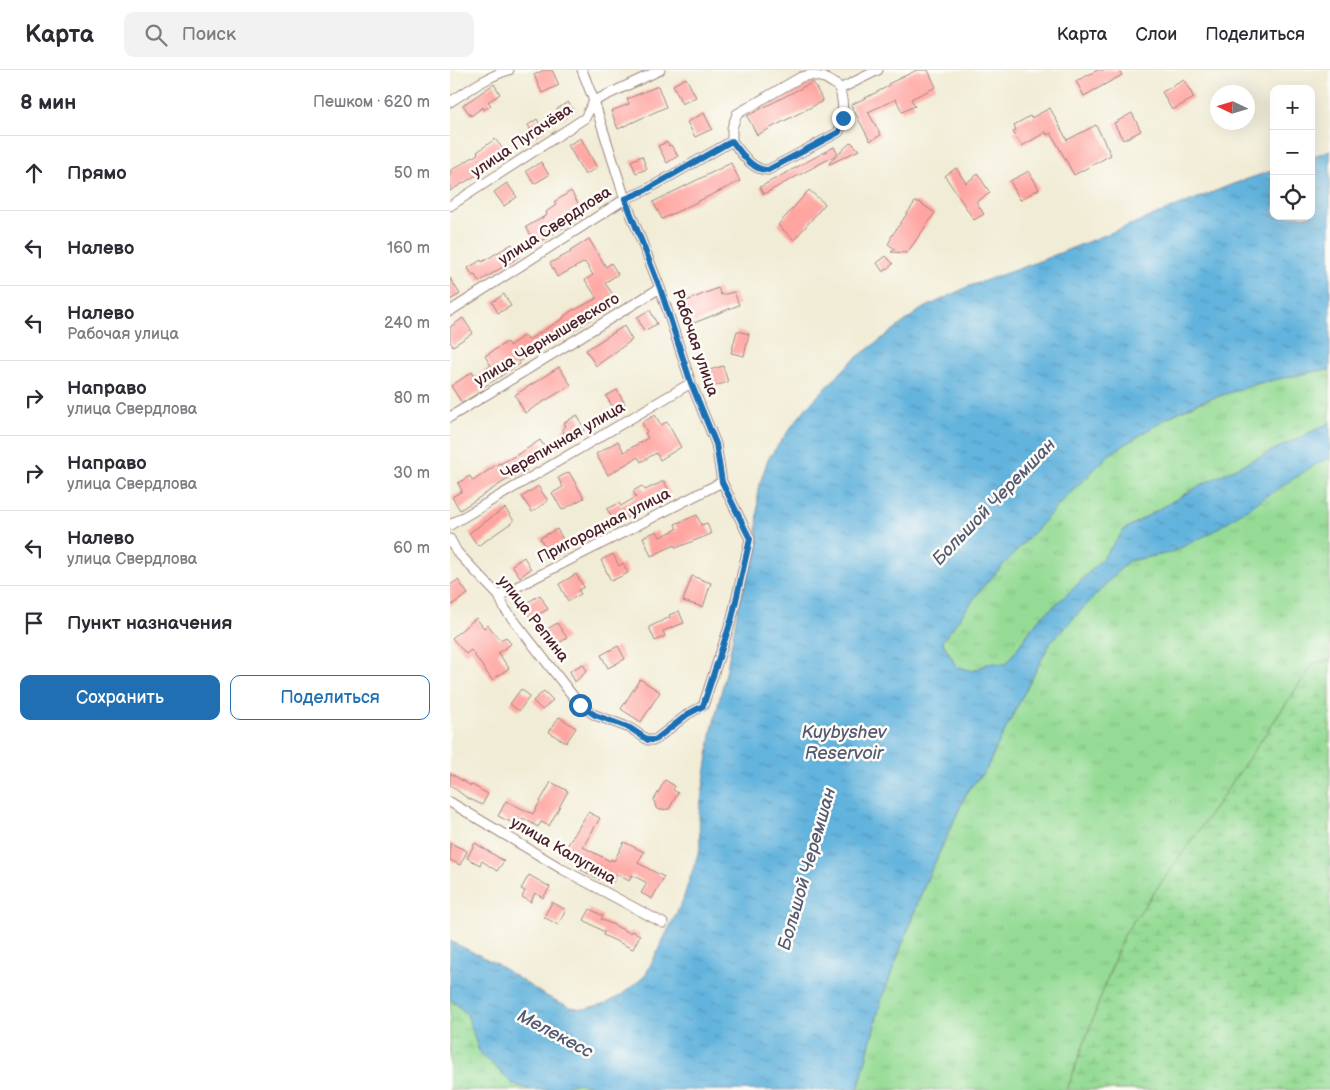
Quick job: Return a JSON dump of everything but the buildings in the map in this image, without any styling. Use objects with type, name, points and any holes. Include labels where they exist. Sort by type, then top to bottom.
[{"type":"street","points":[[450,102],[500,72],[509,70]]},
{"type":"street","name":"Рабочая улица","points":[[582,70],[594,100],[625,199],[660,288],[691,383],[716,444],[722,482],[750,539]]},
{"type":"street","name":"улица Пугачёва","points":[[450,206],[585,118],[594,100],[660,70]]},
{"type":"street","points":[[840,89],[878,70]]},
{"type":"street","points":[[811,75],[825,78],[840,89],[843,100],[843,118],[839,132],[768,170],[761,170],[754,166],[732,141],[732,128],[737,114],[801,77],[811,75]]},
{"type":"street","name":"улица Свердлова","points":[[450,311],[625,199],[646,190],[732,141]]},
{"type":"street","name":"улица Чернышевского","points":[[450,417],[660,288]]},
{"type":"street","name":"Черепичная улица","points":[[450,525],[691,383]]},
{"type":"street","name":"Пригородная улица","points":[[499,596],[722,482]]},
{"type":"street","name":"улица Репина","points":[[450,539],[457,552],[499,596],[505,609],[580,705],[595,715],[630,728],[648,740],[655,740],[688,714],[703,706],[732,618],[750,539]]},
{"type":"street","name":"улица Калугина","points":[[450,802],[562,869],[663,923]]},
{"type":"green space","points":[[1330,370],[1330,423],[1201,485],[1125,529],[1103,558],[1072,590],[1037,621],[1006,664],[990,663],[973,671],[955,666],[942,641],[982,588],[1067,496],[1110,454],[1167,418],[1197,403],[1260,383],[1316,371]]},
{"type":"green space","points":[[1330,458],[1330,660],[1314,663],[1216,806],[1123,936],[1067,1090],[858,1090],[881,1001],[925,884],[968,790],[986,770],[1050,643],[1128,561],[1170,553],[1316,464]]},
{"type":"green space","points":[[1330,660],[1330,1090],[1067,1090],[1123,936],[1216,806],[1314,663]]},
{"type":"green space","points":[[450,999],[467,1014],[479,1051],[513,1084],[531,1090],[450,1090]]},
{"type":"green space","points":[[579,1083],[604,1090],[552,1090]]},
{"type":"water","name":"Kuybyshev Reservoir","points":[[1330,150],[1330,370],[1316,371],[1260,383],[1197,403],[1167,418],[1110,454],[1067,496],[982,588],[942,642],[955,666],[973,671],[990,663],[1006,664],[1037,621],[1072,590],[1103,558],[1125,529],[1201,485],[1330,423],[1330,458],[1316,464],[1209,534],[1170,553],[1128,561],[1050,643],[986,770],[968,790],[925,884],[881,1001],[858,1090],[605,1090],[579,1083],[552,1090],[531,1090],[513,1084],[479,1051],[467,1014],[450,999],[450,941],[495,963],[544,995],[570,1007],[584,1009],[607,1003],[620,996],[645,976],[682,902],[700,848],[699,814],[712,730],[727,668],[738,608],[757,543],[758,489],[768,459],[807,407],[852,361],[920,310],[967,287],[1032,264],[1233,184],[1270,171],[1270,220],[1315,220],[1315,156]]},
{"type":"route","points":[[580,705],[595,715],[630,728],[648,740],[655,740],[688,714],[703,706],[732,618],[750,539],[722,482],[716,444],[691,383],[660,288],[625,199],[646,190],[732,141],[754,166],[761,170],[768,170],[839,132],[843,118]]},
{"type":"water label","name":"Большой Черемшан","points":[[994,502]]},
{"type":"water label","name":"Большой Черемшан","points":[[807,869]]},
{"type":"water label","name":"Мелекесс","points":[[555,1034]]}]
